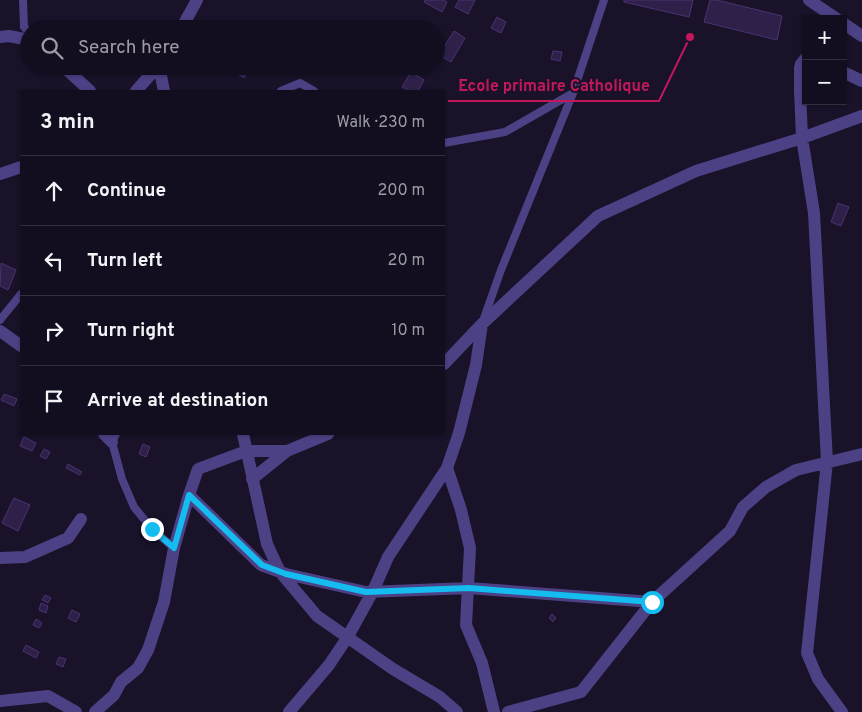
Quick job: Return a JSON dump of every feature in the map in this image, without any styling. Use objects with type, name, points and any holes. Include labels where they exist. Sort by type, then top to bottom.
[{"type":"street","points":[[185,20],[197,0]]},
{"type":"street","points":[[810,0],[831,15]]},
{"type":"street","points":[[847,26],[862,36]]},
{"type":"street","points":[[0,37],[9,36],[20,38]]},
{"type":"street","points":[[804,60],[800,68],[802,138],[814,213],[827,462],[807,653],[818,679],[842,712]]},
{"type":"street","points":[[847,74],[862,81]]},
{"type":"street","points":[[73,75],[89,90]]},
{"type":"street","points":[[137,90],[151,75]]},
{"type":"street","points":[[161,75],[164,90]]},
{"type":"street","points":[[445,363],[482,324],[598,216],[696,170],[802,138],[862,116]]},
{"type":"street","points":[[0,174],[20,167]]},
{"type":"street","points":[[288,712],[329,665],[347,638],[373,591],[388,557],[447,468],[459,433],[476,365],[482,324]]},
{"type":"street","points":[[0,331],[20,345]]},
{"type":"street","points":[[243,435],[268,544],[280,572],[317,616],[393,669],[440,697],[457,712]]},
{"type":"street","points":[[252,479],[287,451],[326,435]]},
{"type":"street","points":[[95,712],[114,695],[121,682],[138,668],[148,650],[164,602],[174,548],[198,469],[246,451],[287,451]]},
{"type":"street","points":[[508,712],[581,692],[652,602],[730,531],[743,508],[766,487],[796,470],[862,454]]},
{"type":"street","points":[[447,468],[461,510],[470,548],[466,625],[482,663],[494,712]]},
{"type":"street","points":[[189,495],[262,565],[280,572],[366,592],[469,588],[652,602]]},
{"type":"street","points":[[0,558],[25,557],[68,538],[81,519]]},
{"type":"street","points":[[0,701],[48,696],[76,712]]},
{"type":"lane","points":[[23,0],[24,20]]},
{"type":"lane","points":[[482,324],[501,270],[572,93],[604,0]]},
{"type":"lane","points":[[283,90],[300,83],[312,90]]},
{"type":"lane","points":[[445,143],[505,132],[572,93]]},
{"type":"lane","points":[[0,320],[20,295]]},
{"type":"lane","points":[[111,436],[122,479],[134,507],[152,529],[174,548]]},
{"type":"building","points":[[425,0],[444,0],[447,2],[442,12],[424,2]]},
{"type":"building","points":[[459,0],[475,0],[468,14],[455,7]]},
{"type":"building","points":[[624,0],[693,0],[689,17],[624,2]]},
{"type":"building","points":[[710,0],[717,0],[782,16],[777,40],[704,22]]},
{"type":"building","points":[[497,17],[506,22],[501,33],[491,28]]},
{"type":"building","points":[[454,31],[465,38],[451,62],[445,58],[445,45]]},
{"type":"building","points":[[553,51],[562,52],[560,61],[551,59]]},
{"type":"building","points":[[409,75],[416,75],[424,80],[419,90],[408,90],[402,87]]},
{"type":"building","points":[[838,203],[849,207],[841,226],[831,222]]},
{"type":"building","points":[[1,263],[16,270],[8,290],[0,286]]},
{"type":"building","points":[[4,394],[17,399],[14,406],[1,400]]},
{"type":"building","points":[[24,437],[36,443],[32,451],[20,446]]},
{"type":"building","points":[[143,444],[150,447],[146,457],[139,454]]},
{"type":"building","points":[[44,449],[50,452],[46,459],[40,456]]},
{"type":"building","points":[[68,464],[82,472],[80,475],[66,468]]},
{"type":"building","points":[[14,498],[30,505],[18,531],[2,523]]},
{"type":"building","points":[[45,595],[51,598],[48,603],[42,600]]},
{"type":"building","points":[[41,603],[48,606],[46,613],[39,610]]},
{"type":"building","points":[[72,610],[80,614],[76,622],[68,618]]},
{"type":"building","points":[[552,614],[556,618],[553,622],[549,618]]},
{"type":"building","points":[[36,619],[42,623],[39,628],[33,625]]},
{"type":"building","points":[[26,645],[39,652],[36,658],[23,651]]},
{"type":"building","points":[[59,657],[66,659],[63,667],[56,664]]},
{"type":"place","name":"Ecole primaire Catholique","points":[[690,37]]},
{"type":"route","points":[[152,529],[174,548],[189,495],[262,565],[286,574],[366,592],[469,588],[652,602]]}]
